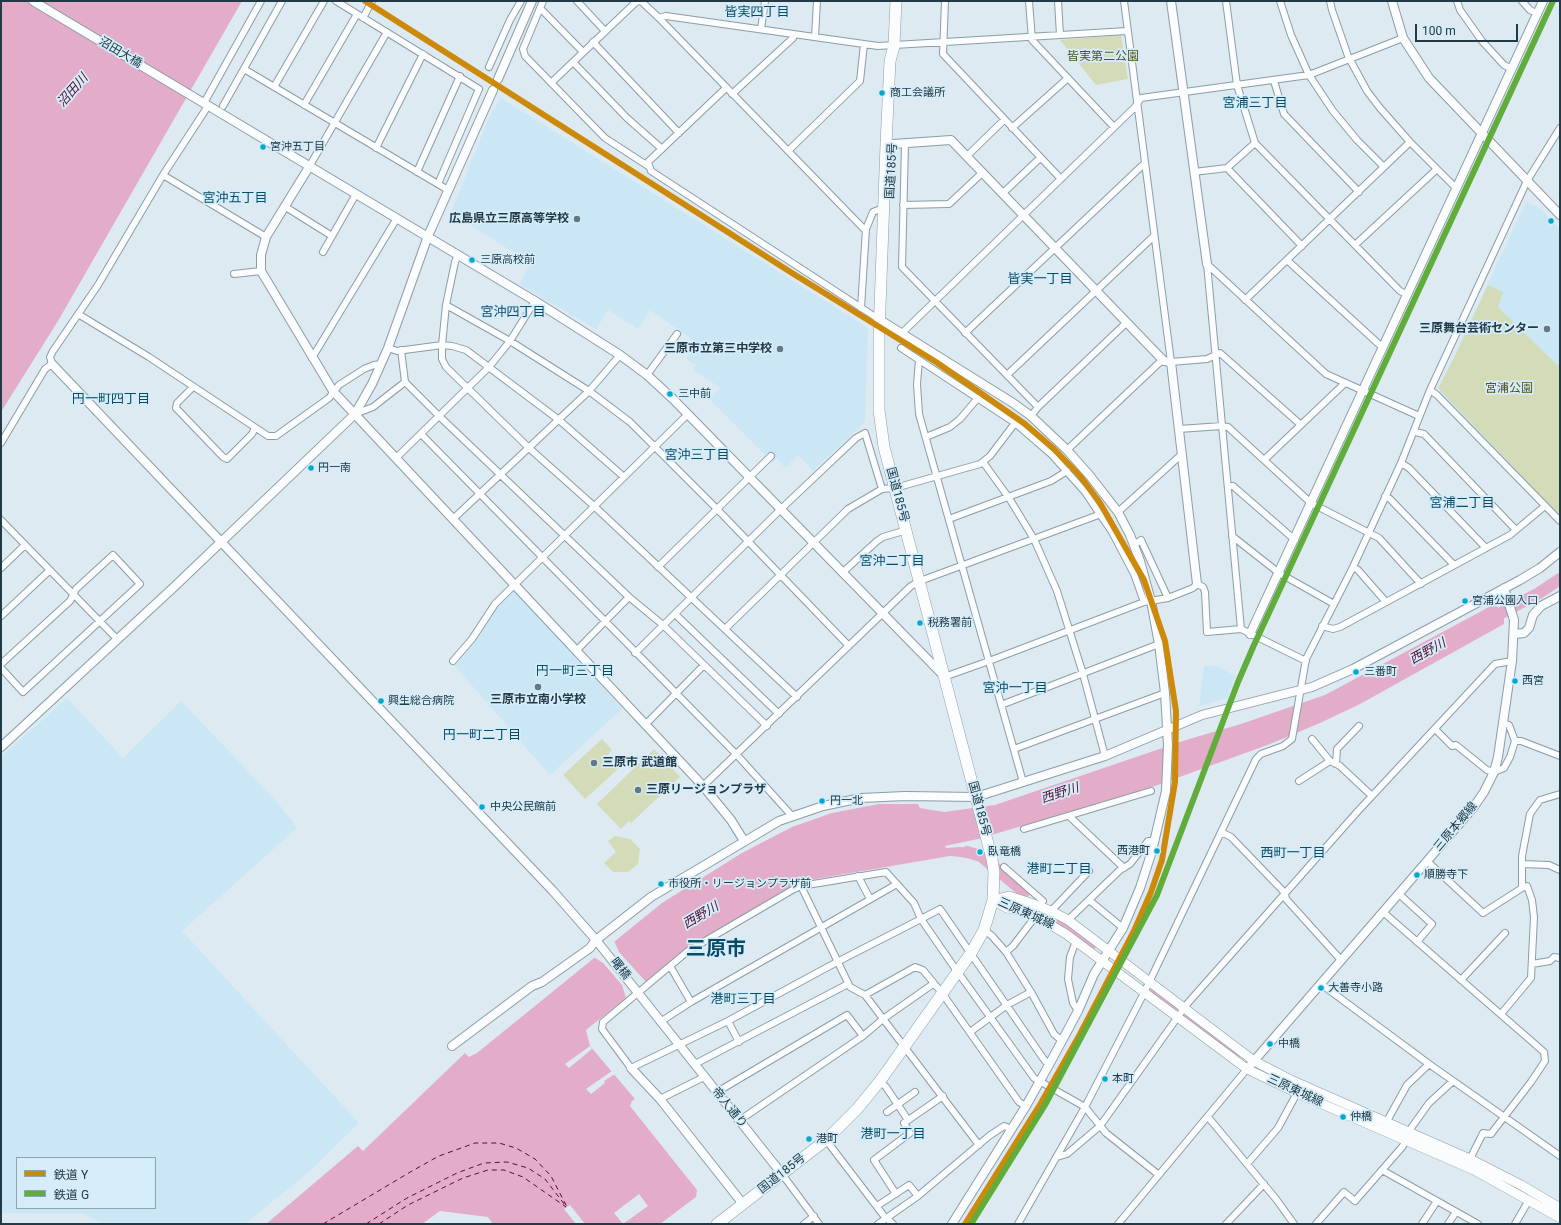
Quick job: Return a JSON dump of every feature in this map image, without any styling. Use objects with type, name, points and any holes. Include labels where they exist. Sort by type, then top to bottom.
[{"type":"highway","name":"国道185号","points":[[723,1222],[743,1204],[826,1140],[852,1115],[880,1081],[971,953],[984,930],[993,900],[999,870],[992,859],[907,530],[884,447],[879,410],[883,208],[890,61],[894,46],[896,1]]},
{"type":"highway","name":"国道185号","points":[[880,320],[885,294],[893,144],[897,62],[894,46]]},
{"type":"main road","name":"三原東城線","points":[[993,900],[1010,896],[1040,906],[1068,920],[1107,952],[1185,1008],[1254,1061],[1289,1079],[1387,1121],[1408,1135],[1560,1218]]},
{"type":"main road","name":"三原東城線","points":[[993,900],[1007,908],[1035,917],[1076,941],[1247,1069],[1297,1093],[1470,1159],[1521,1185],[1560,1208]]},
{"type":"street","name":"沼田大橋","points":[[33,1],[535,301],[620,355],[647,375],[781,509],[944,677]]},
{"type":"street","points":[[1,444],[45,369],[52,364],[50,357],[52,351],[98,285],[163,175],[261,1]]},
{"type":"street","points":[[223,106],[282,1]]},
{"type":"street","points":[[274,87],[324,1]]},
{"type":"street","points":[[336,1],[479,89],[438,184]]},
{"type":"street","points":[[363,18],[372,1]]},
{"type":"street","points":[[498,79],[532,1]]},
{"type":"street","points":[[543,1],[523,49],[524,56],[605,138],[648,166]]},
{"type":"street","points":[[577,1],[605,31]]},
{"type":"street","points":[[551,84],[593,42],[635,3],[640,1],[659,18],[864,229],[866,229]]},
{"type":"street","points":[[761,29],[765,1]]},
{"type":"street","points":[[815,37],[817,1]]},
{"type":"street","points":[[945,1],[943,54],[949,63],[1061,179]]},
{"type":"street","points":[[1029,1],[1032,40],[1114,127]]},
{"type":"street","points":[[1058,1],[1060,35]]},
{"type":"street","points":[[1124,1],[1154,236],[1167,361],[1179,429],[1197,584]]},
{"type":"street","points":[[1171,1],[1207,264],[1241,629]]},
{"type":"street","points":[[1226,1],[1237,85],[1255,142],[1400,291],[1406,294]]},
{"type":"street","points":[[1280,1],[1291,35],[1309,75],[1333,111],[1352,134],[1384,167]]},
{"type":"street","points":[[1330,1],[1350,60],[1367,91],[1410,142],[1456,188]]},
{"type":"street","points":[[1392,1],[1403,38],[1429,78],[1560,216]]},
{"type":"street","points":[[1457,1],[1460,10],[1482,41],[1504,65],[1512,69]]},
{"type":"street","points":[[1522,1],[1530,10],[1538,14]]},
{"type":"street","points":[[1250,634],[1295,540],[1406,294],[1543,1]]},
{"type":"street","points":[[489,67],[519,2]]},
{"type":"street","points":[[540,8],[583,52]]},
{"type":"street","points":[[304,105],[357,14]]},
{"type":"street","points":[[659,18],[666,16],[864,44],[894,46],[1128,31]]},
{"type":"street","points":[[387,32],[309,167],[266,237],[261,255],[261,271],[333,391],[703,786],[732,820],[744,841]]},
{"type":"street","points":[[732,94],[793,38],[794,34]]},
{"type":"street","points":[[902,333],[1135,107],[1141,98],[1309,75],[1403,38]]},
{"type":"street","points":[[593,42],[679,133]]},
{"type":"street","points":[[788,151],[860,82],[864,44]]},
{"type":"street","points":[[376,148],[423,54]]},
{"type":"street","points":[[573,62],[627,118],[662,149]]},
{"type":"street","points":[[244,69],[448,190]]},
{"type":"street","points":[[417,172],[460,76]]},
{"type":"street","points":[[1012,128],[1068,78]]},
{"type":"street","points":[[1274,81],[1284,114],[1359,192]]},
{"type":"street","points":[[726,88],[648,162],[650,172],[861,308],[1013,403],[1031,416],[1067,450],[1090,476],[1118,512],[1134,544],[1147,602],[1159,644],[1165,692],[1168,745],[1167,785],[1155,841],[1146,870],[1123,928],[1102,960],[1078,1011],[1040,1082],[952,1224]]},
{"type":"street","points":[[1,747],[118,640],[355,414],[382,364],[428,236],[493,90]]},
{"type":"street","points":[[967,156],[1004,120]]},
{"type":"street","points":[[1018,1224],[1085,1107],[1144,993],[1258,756],[1283,746],[1292,739],[1306,661],[1322,626],[1353,567],[1385,496],[1402,463],[1430,390],[1528,181],[1560,128]]},
{"type":"street","points":[[893,144],[952,140],[1054,249],[1126,323],[1167,361]]},
{"type":"street","points":[[1194,172],[1227,168],[1255,142]]},
{"type":"street","points":[[1245,300],[1410,142]]},
{"type":"street","points":[[905,144],[902,267],[934,302],[1038,407]]},
{"type":"street","points":[[1002,194],[1040,158]]},
{"type":"street","points":[[965,333],[1145,163]]},
{"type":"street","points":[[1227,168],[1302,246]]},
{"type":"street","points":[[1355,245],[1436,169]]},
{"type":"street","points":[[903,206],[949,204],[982,172]]},
{"type":"street","points":[[163,175],[266,237]]},
{"type":"street","points":[[323,252],[356,194]]},
{"type":"street","points":[[284,206],[332,236]]},
{"type":"street","points":[[861,308],[866,229],[873,212],[883,208]]},
{"type":"street","points":[[312,358],[397,218]]},
{"type":"street","points":[[1007,375],[1154,236]]},
{"type":"street","points":[[458,255],[455,262],[446,305],[442,345],[442,359],[446,367],[529,448],[594,506],[797,697]]},
{"type":"street","points":[[1287,260],[1382,347]]},
{"type":"street","points":[[1207,264],[1318,368],[1419,416]]},
{"type":"street","points":[[234,274],[261,271]]},
{"type":"street","points":[[396,458],[489,367],[510,342],[535,301]]},
{"type":"street","points":[[446,305],[510,342],[589,391],[630,422],[718,509],[748,542],[850,646]]},
{"type":"street","points":[[78,314],[268,436],[276,436],[329,398],[333,391],[364,369],[374,364],[382,364]]},
{"type":"street","points":[[1031,416],[1038,407],[1126,323]]},
{"type":"street","points":[[647,375],[677,334]]},
{"type":"street","points":[[388,348],[401,350],[442,345],[466,350],[559,420],[624,477]]},
{"type":"street","points":[[901,348],[1015,423],[1038,441],[1067,471],[1101,514],[1131,568],[1147,602]]},
{"type":"street","points":[[401,350],[405,382],[439,416],[663,626],[767,726]]},
{"type":"street","points":[[1067,450],[1160,362],[1207,359],[1220,353],[1301,424]]},
{"type":"street","points":[[453,519],[589,391],[620,355]]},
{"type":"street","points":[[919,360],[919,414],[1023,782]]},
{"type":"street","name":"曙橋","points":[[52,364],[222,541],[553,891],[604,949],[636,991]]},
{"type":"street","points":[[355,414],[373,407],[405,382]]},
{"type":"street","points":[[1264,460],[1345,382]]},
{"type":"street","points":[[193,387],[177,403],[176,408],[223,457],[227,459],[256,428]]},
{"type":"street","points":[[1430,390],[1437,395],[1560,521]]},
{"type":"street","points":[[926,437],[950,427],[960,420],[978,398]]},
{"type":"street","points":[[453,661],[472,639],[494,604],[687,415]]},
{"type":"street","points":[[725,629],[848,509],[882,489],[895,488],[983,462],[990,456],[1015,423]]},
{"type":"street","points":[[1179,429],[1222,426],[1228,427],[1311,503],[1379,538],[1421,584]]},
{"type":"street","points":[[1415,432],[1424,434],[1516,530]]},
{"type":"street","points":[[635,653],[781,509],[856,438],[865,433],[882,489]]},
{"type":"street","points":[[421,434],[737,755],[792,816]]},
{"type":"street","points":[[1118,512],[1182,454]]},
{"type":"street","points":[[658,567],[771,456]]},
{"type":"street","points":[[983,462],[1009,498],[1034,539],[1057,591],[1083,674],[1105,756]]},
{"type":"street","points":[[1402,463],[1409,468],[1486,548]]},
{"type":"street","points":[[949,519],[1052,481],[1067,471]]},
{"type":"street","points":[[1228,486],[1234,486],[1295,540]]},
{"type":"street","points":[[1385,496],[1390,499],[1454,565]]},
{"type":"street","points":[[1322,626],[1332,629],[1340,627],[1421,584],[1516,530],[1545,506]]},
{"type":"street","points":[[703,786],[737,755],[911,586],[920,581],[962,567],[1101,514]]},
{"type":"street","points":[[1,521],[118,640]]},
{"type":"street","points":[[842,573],[883,537],[907,530]]},
{"type":"street","points":[[1232,536],[1279,573],[1334,604]]},
{"type":"street","points":[[1134,544],[1141,540],[1168,598]]},
{"type":"street","points":[[1,568],[25,545]]},
{"type":"street","points":[[452,1046],[532,986],[547,979],[590,948],[596,940],[651,897],[767,827],[792,816],[823,806],[861,798],[905,796],[977,801],[1023,782],[1105,756],[1202,716],[1312,687],[1353,669],[1504,588],[1540,568],[1560,552]]},
{"type":"street","points":[[1,664],[70,601],[76,588],[113,555],[140,584],[23,692],[1,668]]},
{"type":"street","points":[[1353,567],[1358,570],[1386,602]]},
{"type":"street","points":[[1,616],[50,570]]},
{"type":"street","points":[[944,677],[989,662],[1147,602],[1168,598],[1193,588],[1197,584]]},
{"type":"street","points":[[1197,584],[1203,587],[1207,632],[1241,629],[1306,661]]},
{"type":"street","name":"三原本郷線","points":[[1247,1069],[1473,808],[1484,792],[1494,772],[1504,723],[1515,634],[1514,620],[1504,588]]},
{"type":"street","points":[[576,651],[630,596]]},
{"type":"street","points":[[1515,634],[1524,633],[1529,628],[1533,615],[1541,606],[1560,596]]},
{"type":"street","points":[[675,614],[779,714]]},
{"type":"street","points":[[1001,705],[1159,644]]},
{"type":"street","points":[[1057,1158],[1067,1154],[1100,1126],[1185,1008],[1372,796],[1495,664],[1512,661]]},
{"type":"street","points":[[646,724],[704,665]]},
{"type":"street","points":[[1014,749],[1165,692]]},
{"type":"street","points":[[1435,729],[1452,746],[1456,745],[1487,770],[1494,772],[1504,768],[1516,741],[1509,725],[1504,723]]},
{"type":"street","points":[[1336,764],[1337,749],[1359,726]]},
{"type":"street","points":[[1312,739],[1330,761],[1336,764],[1372,796]]},
{"type":"street","points":[[1516,741],[1521,741],[1560,756]]},
{"type":"street","points":[[1299,781],[1330,761]]},
{"type":"street","points":[[1024,830],[1151,791]]},
{"type":"street","points":[[1522,888],[1522,864],[1530,814],[1540,800],[1560,794]]},
{"type":"street","points":[[1070,816],[1124,868]]},
{"type":"street","points":[[1221,832],[1231,837],[1285,893],[1286,899],[1341,960]]},
{"type":"street","points":[[1068,920],[1120,870],[1130,864],[1148,841],[1155,841]]},
{"type":"street","points":[[1427,861],[1483,913],[1527,886],[1532,900],[1534,917],[1531,978],[1501,1014]]},
{"type":"street","points":[[1522,864],[1549,865],[1560,870]]},
{"type":"street","points":[[999,870],[1043,901],[1040,906]]},
{"type":"street","points":[[1051,911],[1089,871]]},
{"type":"street","points":[[743,1204],[660,1099],[631,1068],[602,1029],[603,1022],[636,991],[688,951],[801,886],[886,872],[914,903],[921,919],[1034,1078],[1085,1107],[1106,1133],[1159,1175]]},
{"type":"street","points":[[858,876],[870,899]]},
{"type":"street","points":[[660,1022],[691,1002],[897,884]]},
{"type":"street","points":[[801,886],[850,987],[865,995],[979,1145]]},
{"type":"street","points":[[1398,894],[1432,924],[1417,942]]},
{"type":"street","points":[[1089,900],[1123,928]]},
{"type":"street","points":[[631,1068],[728,1021],[837,962],[940,909],[1045,1061],[1050,1063]]},
{"type":"street","points":[[1383,912],[1544,1052],[1545,1061],[1491,1134],[1483,1133],[1470,1159]]},
{"type":"street","points":[[1006,952],[1013,946],[1035,917]]},
{"type":"street","points":[[984,930],[992,936],[1006,952],[1031,992],[1054,1034],[1062,1040]]},
{"type":"street","points":[[1462,980],[1506,933]]},
{"type":"street","points":[[1076,941],[1070,958],[1068,979],[1073,1003],[1078,1011]]},
{"type":"street","points":[[1532,964],[1550,961],[1554,957],[1560,958]]},
{"type":"street","points":[[670,966],[691,1002]]},
{"type":"street","points":[[865,995],[915,967],[923,970],[942,993],[1019,1102],[1026,1106]]},
{"type":"street","points":[[695,1064],[848,984]]},
{"type":"street","points":[[740,1120],[863,1036],[883,1019],[934,984]]},
{"type":"street","points":[[1321,984],[1429,1064],[1560,1156]]},
{"type":"street","name":"帝人通り","points":[[636,991],[740,1120],[820,1224]]},
{"type":"street","points":[[970,1032],[1007,1005],[1031,992]]},
{"type":"street","points":[[717,1092],[847,1015],[863,1036]]},
{"type":"street","points":[[728,1021],[739,1042]]},
{"type":"street","points":[[1387,1121],[1406,1086],[1429,1064]]},
{"type":"street","points":[[1118,1224],[1247,1069]]},
{"type":"street","points":[[660,1099],[704,1077]]},
{"type":"street","points":[[880,1081],[886,1087],[908,1120]]},
{"type":"street","points":[[1316,1224],[1344,1192],[1355,1200],[1404,1146],[1408,1135],[1429,1103],[1453,1081]]},
{"type":"street","points":[[887,1112],[915,1092]]},
{"type":"street","points":[[1248,1164],[1278,1128],[1297,1093]]},
{"type":"street","points":[[896,1194],[874,1160],[910,1133],[904,1123],[943,1096]]},
{"type":"street","points":[[1208,1117],[1248,1164],[1294,1224]]},
{"type":"street","points":[[878,1224],[918,1196],[1004,1126],[1012,1129]]},
{"type":"street","points":[[826,1140],[887,1219],[893,1224]]},
{"type":"street","points":[[1382,1170],[1478,1224]]},
{"type":"street","points":[[1226,1224],[1264,1184]]},
{"type":"street","points":[[877,1206],[909,1185],[918,1196]]},
{"type":"street","points":[[1515,1224],[1529,1200]]},
{"type":"street","points":[[1422,1224],[1437,1201]]},
{"type":"street","points":[[1448,1224],[1456,1212]]},
{"type":"street","points":[[804,1224],[814,1216]]},
{"type":"shaded area","points":[[501,98],[868,328],[865,421],[859,428],[813,471],[798,455],[785,468],[777,458],[773,463],[709,399],[721,388],[693,370],[696,365],[686,359],[696,342],[650,310],[638,329],[608,310],[596,329],[519,284],[531,263],[451,213],[487,122]]},
{"type":"shaded area","name":"宮浦公園","points":[[1526,202],[1541,209],[1560,229],[1560,518],[1442,397],[1439,388]]},
{"type":"shaded area","name":"三原市立南小学校","points":[[515,590],[622,709],[550,775],[455,666],[477,640],[497,607]]},
{"type":"shaded area","points":[[1204,666],[1218,666],[1235,676],[1228,698],[1199,706]]},
{"type":"shaded area","points":[[67,698],[123,758],[181,701],[279,804],[297,828],[182,931],[359,1123],[311,1170],[245,1224],[103,1224],[84,1214],[1,1213],[1,757]]},
{"type":"green space","name":"皆実第二公園","points":[[1121,35],[1128,79],[1096,85],[1060,40]]},
{"type":"green space","name":"宮浦公園","points":[[1488,285],[1503,292],[1498,307],[1557,365],[1560,363],[1560,516],[1438,388],[1455,356]]},
{"type":"green space","name":"三原市 武道館","points":[[602,739],[612,750],[606,757],[618,769],[585,799],[563,775]]},
{"type":"green space","name":"三原リージョンプラザ","points":[[654,749],[680,777],[631,823],[629,821],[621,829],[597,804]]},
{"type":"green space","points":[[615,836],[630,839],[640,849],[638,864],[628,872],[613,872],[604,863],[616,852],[608,841]]},
{"type":"water","name":"沼田川","points":[[1,1],[242,1],[58,321],[1,412]]},
{"type":"water","points":[[1491,606],[1498,607],[1504,616],[1504,624],[1360,704],[1320,723],[1270,744],[1152,787],[978,839],[945,846],[946,848],[961,847],[981,851],[982,862],[970,858],[950,856],[798,882],[687,949],[586,1030],[590,1046],[635,1099],[632,1101],[630,1106],[697,1190],[696,1197],[660,1224],[493,1224],[488,1217],[440,1211],[422,1224],[266,1224],[358,1146],[363,1151],[465,1053],[469,1057],[477,1053],[662,903],[742,853],[792,827],[832,813],[879,804],[918,804],[920,808],[944,812],[995,805],[1186,740],[1241,724],[1325,695]]},
{"type":"pier","points":[[614,941],[619,952],[646,982],[626,998],[622,985],[603,963],[594,957]]},
{"type":"pier","points":[[590,1046],[592,1049],[569,1068],[565,1064]]},
{"type":"pier","points":[[612,1071],[615,1074],[604,1081],[605,1083],[591,1094],[586,1089]]},
{"type":"pier","points":[[639,1194],[648,1206],[623,1224],[614,1213]]},
{"type":"pier","points":[[570,1205],[585,1224],[576,1224],[564,1209]]},
{"type":"waterway","name":"西野川","points":[[1488,620],[1539,593],[1560,579]]},
{"type":"waterway","points":[[967,852],[981,856],[1024,892]]},
{"type":"waterway","points":[[1062,923],[1091,944]]},
{"type":"waterway","points":[[1155,994],[1172,1006]]},
{"type":"waterway","points":[[1185,1017],[1235,1053]]},
{"type":"waterway","points":[[1502,1180],[1560,1214]]},
{"type":"ferry route","points":[[323,1224],[439,1156],[475,1143],[499,1143],[516,1148],[535,1159],[551,1176],[567,1207]]},
{"type":"ferry route","points":[[366,1224],[407,1198],[457,1173],[484,1163],[507,1162],[528,1168],[545,1179],[565,1205]]},
{"type":"ferry route","points":[[379,1224],[408,1205],[463,1178],[488,1170],[504,1170],[523,1177],[566,1207]]},
{"type":"rail line","name":"Y","points":[[365,1],[792,273],[936,362],[1025,424],[1054,449],[1080,476],[1100,503],[1144,580],[1165,641],[1176,711],[1175,782],[1162,860],[1151,892],[1134,931],[1079,1036],[1041,1103],[965,1224]]},
{"type":"rail line","name":"G","points":[[971,1224],[1045,1105],[1157,895],[1238,682],[1254,645],[1553,1]]},
{"type":"place","name":"商工会議所","points":[[882,93]]},
{"type":"place","name":"宮沖五丁目","points":[[263,147]]},
{"type":"place","name":"広島県立三原高等学校","points":[[577,219]]},
{"type":"place","name":"三原高校前","points":[[472,260]]},
{"type":"place","name":"三原舞台芸術センター","points":[[1547,329]]},
{"type":"place","name":"三原市立第三中学校","points":[[780,349]]},
{"type":"place","name":"三中前","points":[[670,394]]},
{"type":"place","name":"円一南","points":[[311,468]]},
{"type":"place","name":"宮浦公園入口","points":[[1465,601]]},
{"type":"place","name":"税務署前","points":[[920,623]]},
{"type":"place","name":"三番町","points":[[1356,672]]},
{"type":"place","name":"西宮","points":[[1515,681]]},
{"type":"place","name":"三原市立南小学校","points":[[538,687]]},
{"type":"place","name":"興生総合病院","points":[[381,701]]},
{"type":"place","name":"三原市 武道館","points":[[594,763]]},
{"type":"place","name":"三原リージョンプラザ","points":[[638,790]]},
{"type":"place","name":"円一北","points":[[822,801]]},
{"type":"place","name":"中央公民館前","points":[[482,807]]},
{"type":"place","name":"西港町","points":[[1157,851]]},
{"type":"place","name":"臥竜橋","points":[[980,852]]},
{"type":"place","name":"順勝寺下","points":[[1417,875]]},
{"type":"place","name":"市役所・リージョンプラザ前","points":[[661,884]]},
{"type":"place","name":"大善寺小路","points":[[1321,988]]},
{"type":"place","name":"中橋","points":[[1270,1044]]},
{"type":"place","name":"本町","points":[[1105,1079]]},
{"type":"place","name":"仲橋","points":[[1343,1117]]},
{"type":"place","name":"港町","points":[[809,1139]]},
{"type":"district","name":"皆実四丁目","points":[[757,13]]},
{"type":"district","name":"宮浦三丁目","points":[[1255,104]]},
{"type":"district","name":"宮沖五丁目","points":[[235,199]]},
{"type":"district","name":"皆実一丁目","points":[[1040,280]]},
{"type":"district","name":"宮沖四丁目","points":[[513,313]]},
{"type":"district","name":"円一町四丁目","points":[[111,400]]},
{"type":"district","name":"宮沖三丁目","points":[[697,456]]},
{"type":"district","name":"宮浦二丁目","points":[[1462,504]]},
{"type":"district","name":"宮沖二丁目","points":[[892,562]]},
{"type":"district","name":"円一町三丁目","points":[[575,672]]},
{"type":"district","name":"宮沖一丁目","points":[[1015,689]]},
{"type":"district","name":"円一町二丁目","points":[[482,736]]},
{"type":"district","name":"西町一丁目","points":[[1293,854]]},
{"type":"district","name":"港町二丁目","points":[[1059,870]]},
{"type":"district","name":"三原市","points":[[716,950]]},
{"type":"district","name":"港町三丁目","points":[[743,1000]]},
{"type":"district","name":"港町一丁目","points":[[893,1135]]}]
